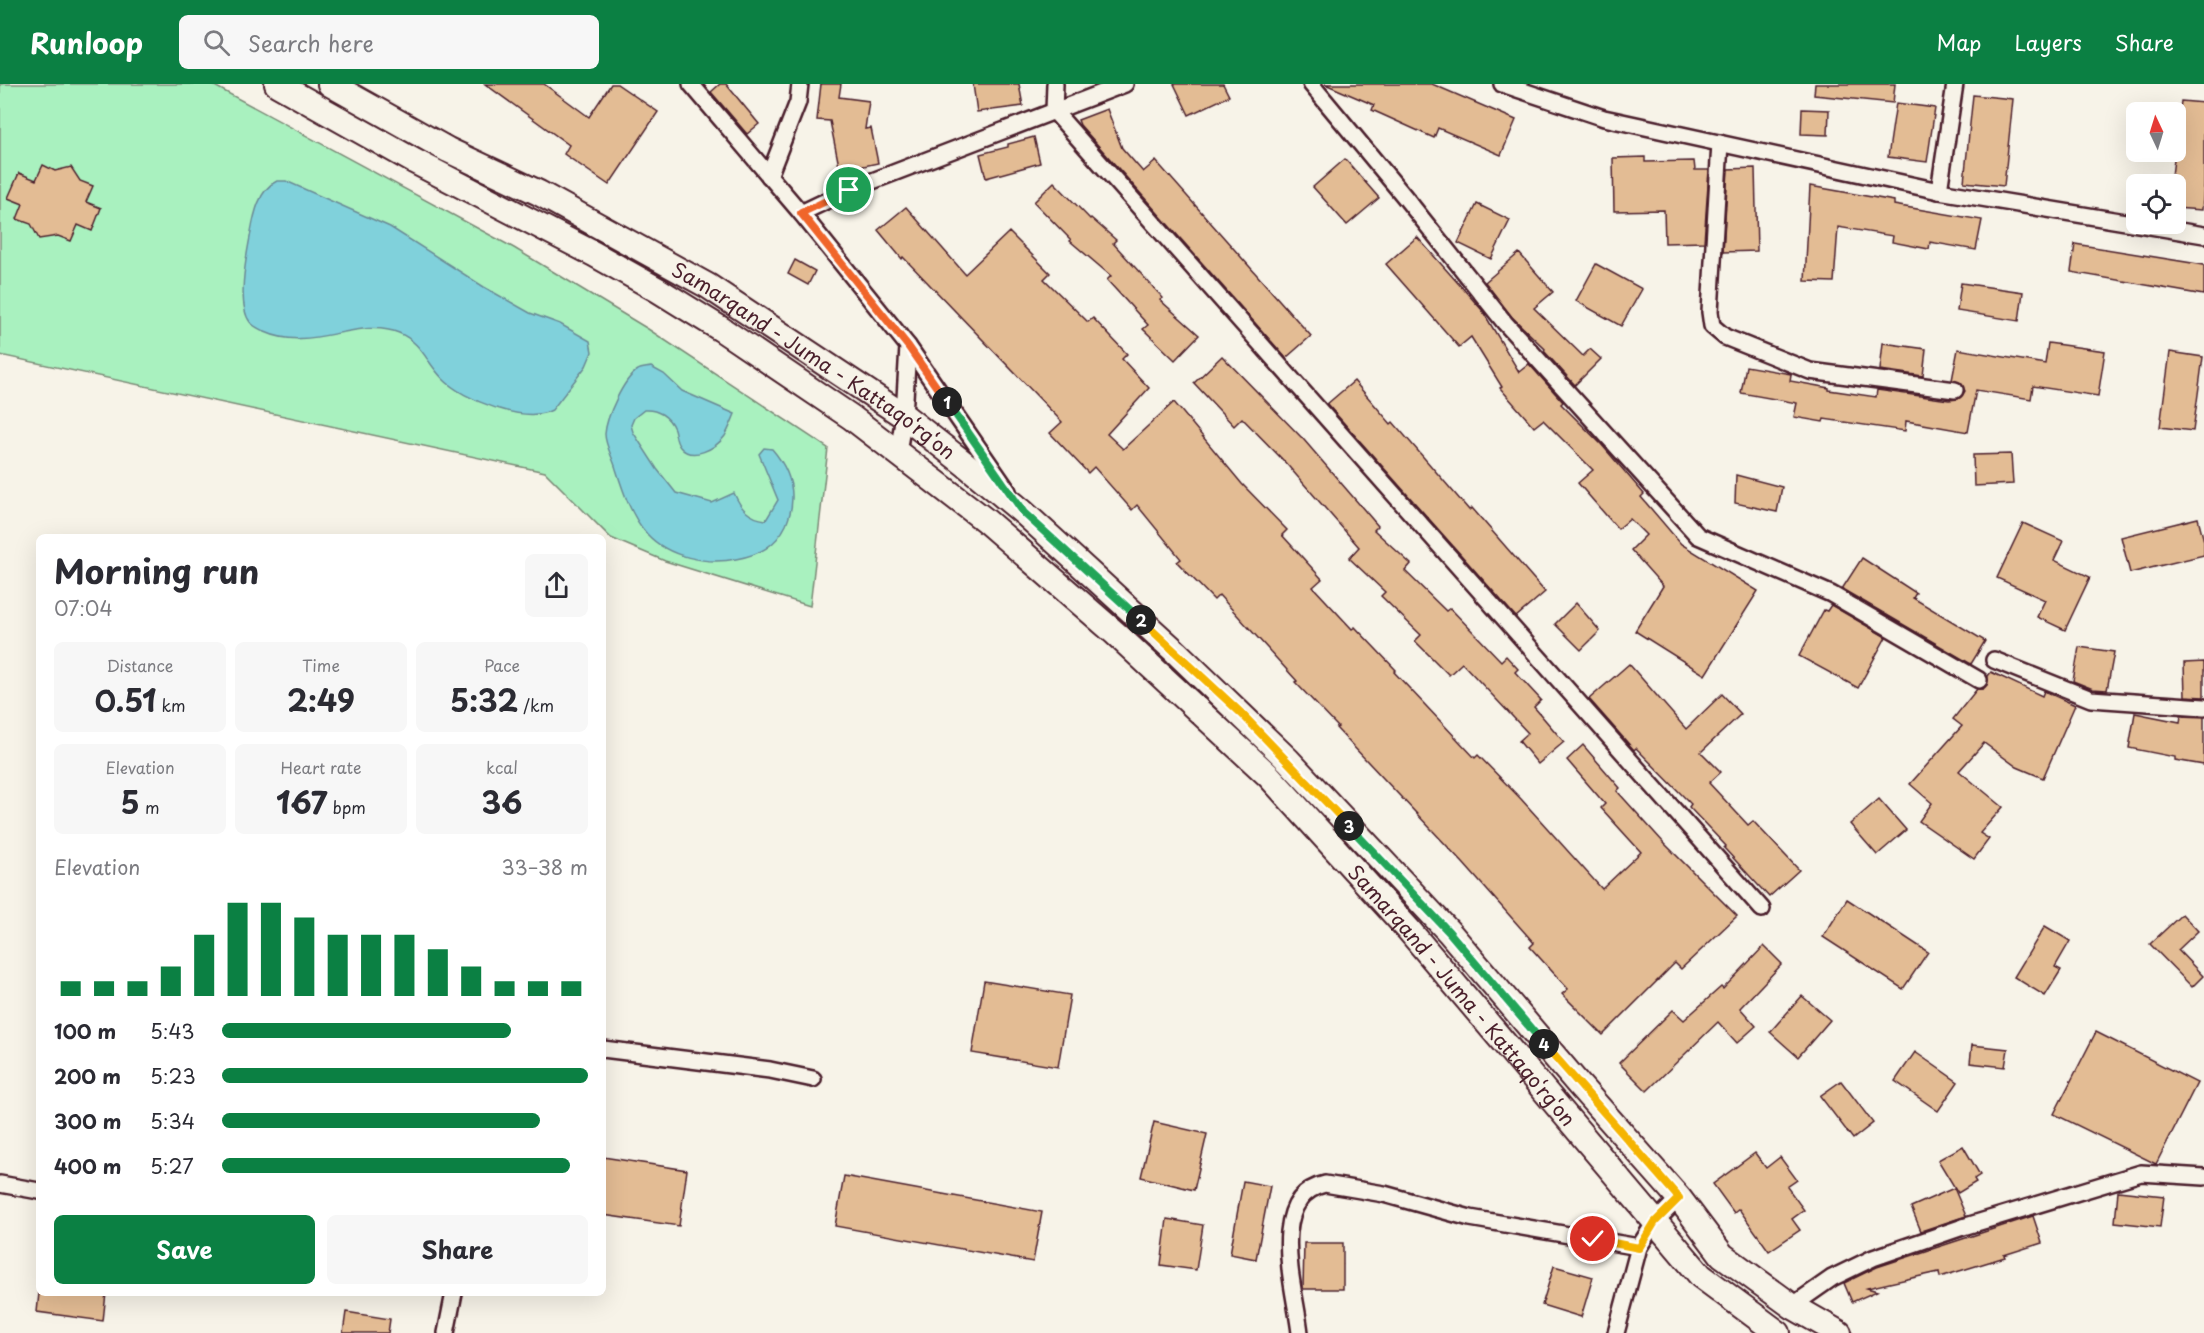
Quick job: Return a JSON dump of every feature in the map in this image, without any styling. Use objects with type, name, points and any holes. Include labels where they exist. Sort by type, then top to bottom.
[{"type":"main road","name":"Samarqand - Juma - Kattaqo‘rg‘on","points":[[277,84],[414,161],[658,290],[842,410],[985,520],[1115,633],[1269,776],[1408,929],[1701,1276],[1778,1333]]},
{"type":"main road","name":"Samarqand - Juma - Kattaqo‘rg‘on","points":[[330,84],[448,150],[539,193],[708,286],[904,416],[1024,513],[1176,652],[1288,760],[1449,932],[1679,1198],[1722,1255],[1792,1306],[1839,1333]]},
{"type":"street","points":[[691,84],[801,213],[908,346],[1024,513]]},
{"type":"street","points":[[769,176],[798,102],[800,84]]},
{"type":"street","points":[[1055,84],[1054,111],[1762,909]]},
{"type":"street","points":[[801,213],[849,190],[1125,84]]},
{"type":"street","points":[[1311,84],[1505,323],[1698,536],[1831,594],[1979,680]]},
{"type":"street","points":[[1502,84],[1604,118],[1939,191],[2204,235]]},
{"type":"street","points":[[1939,191],[1955,84]]},
{"type":"street","points":[[1719,143],[1710,312],[1712,326],[1725,337],[1810,371],[1955,390]]},
{"type":"street","points":[[898,452],[904,416],[908,346]]},
{"type":"street","points":[[1994,660],[2091,699],[2204,707]]},
{"type":"street","points":[[606,1048],[770,1070],[813,1080]]},
{"type":"street","points":[[1792,1306],[1832,1278],[1873,1258],[1953,1230],[2141,1173],[2204,1177]]},
{"type":"street","points":[[0,1184],[36,1190]]},
{"type":"street","points":[[1300,1333],[1287,1250],[1288,1226],[1299,1200],[1307,1191],[1316,1186],[1325,1184],[1384,1194],[1470,1218],[1639,1248]]},
{"type":"street","points":[[1616,1333],[1639,1248],[1655,1222],[1679,1198]]},
{"type":"street","points":[[446,1333],[453,1296]]},
{"type":"green space","points":[[0,84],[211,84],[514,248],[648,329],[828,448],[810,606],[665,561],[611,538],[545,472],[0,355]]},
{"type":"water","points":[[277,181],[286,181],[390,227],[484,287],[530,313],[560,324],[590,341],[592,352],[586,366],[552,410],[540,414],[526,414],[495,408],[452,387],[437,373],[413,342],[399,333],[383,329],[367,329],[300,339],[282,337],[257,328],[246,314],[243,291],[245,265],[258,203],[266,190]]},
{"type":"water","points":[[651,367],[664,374],[682,391],[735,414],[721,441],[704,452],[697,453],[685,451],[680,447],[672,424],[662,414],[644,410],[634,418],[631,425],[633,432],[676,493],[712,503],[734,493],[746,512],[766,520],[778,500],[759,454],[764,448],[772,449],[779,457],[791,485],[792,504],[790,515],[782,532],[766,548],[736,559],[701,560],[677,554],[656,542],[636,519],[605,434],[612,409],[621,390],[638,370]]},
{"type":"building","points":[[485,84],[544,84],[589,117],[611,84],[617,84],[658,112],[609,185],[564,154],[569,145]]},
{"type":"building","points":[[720,84],[726,84],[759,124],[747,134],[711,92]]},
{"type":"building","points":[[821,84],[841,84],[839,97],[869,101],[865,129],[871,128],[878,163],[840,171],[830,121],[817,120]]},
{"type":"building","points":[[973,84],[1019,84],[1023,106],[977,112]]},
{"type":"building","points":[[1174,84],[1223,84],[1229,96],[1189,115]]},
{"type":"building","points":[[1325,84],[1432,84],[1516,120],[1501,155],[1438,128],[1434,138],[1372,110],[1374,105]]},
{"type":"building","points":[[1815,84],[1895,84],[1893,103],[1814,95]]},
{"type":"building","points":[[1973,95],[2013,99],[2004,186],[1964,182]]},
{"type":"building","points":[[2181,101],[2204,103],[2202,210],[2186,209],[2186,174],[2172,174],[2174,162],[2186,162],[2186,102]]},
{"type":"building","points":[[1896,103],[1935,108],[1927,162],[1888,157]]},
{"type":"building","points":[[1107,109],[1122,148],[1143,172],[1156,161],[1311,336],[1286,358],[1080,125],[1078,120]]},
{"type":"building","points":[[1802,109],[1829,110],[1828,135],[1801,134]]},
{"type":"building","points":[[1034,137],[1040,163],[986,178],[980,154]]},
{"type":"building","points":[[1645,157],[1645,162],[1694,161],[1695,170],[1709,170],[1704,242],[1665,243],[1664,210],[1614,211],[1613,158]]},
{"type":"building","points":[[1345,159],[1379,198],[1347,225],[1313,187]]},
{"type":"building","points":[[43,165],[55,171],[71,167],[80,181],[93,186],[86,202],[101,208],[92,231],[78,225],[71,241],[58,236],[39,239],[31,224],[17,219],[23,204],[8,198],[19,173],[36,180]]},
{"type":"building","points":[[1755,168],[1757,251],[1723,252],[1728,169]]},
{"type":"building","points":[[1054,182],[1090,219],[1116,240],[1113,243],[1163,298],[1160,300],[1199,335],[1175,360],[1143,329],[1148,325],[1107,280],[1111,276],[1070,241],[1034,202]]},
{"type":"building","points":[[1810,186],[1894,201],[1894,205],[1982,220],[1976,250],[1930,242],[1929,249],[1892,242],[1893,236],[1838,227],[1834,282],[1805,281]]},
{"type":"building","points":[[1477,204],[1510,220],[1491,259],[1458,243]]},
{"type":"building","points":[[906,207],[965,274],[1009,232],[1050,273],[1044,279],[1088,322],[1093,318],[1127,354],[1122,359],[1149,388],[1107,434],[1123,449],[1174,402],[1242,484],[1287,530],[1282,535],[1322,579],[1313,587],[1352,629],[1355,627],[1396,670],[1394,672],[1475,758],[1478,755],[1521,799],[1602,889],[1641,852],[1601,808],[1605,804],[1567,760],[1583,745],[1620,788],[1617,791],[1664,843],[1737,916],[1681,969],[1675,963],[1603,1035],[1562,994],[1568,989],[1530,947],[1534,943],[1463,863],[1336,728],[1338,727],[1295,682],[1297,681],[1219,595],[1214,600],[1177,562],[1181,559],[1137,505],[1132,510],[1094,467],[1088,473],[1050,433],[1062,422],[903,257],[902,259],[878,230]]},
{"type":"building","points":[[1417,237],[1482,310],[1519,372],[1529,364],[1563,402],[1561,404],[1601,444],[1644,494],[1641,497],[1681,544],[1758,591],[1705,675],[1635,631],[1663,586],[1631,550],[1646,535],[1630,519],[1618,529],[1578,483],[1593,470],[1543,420],[1534,427],[1500,388],[1502,387],[1471,337],[1459,347],[1386,264]]},
{"type":"building","points":[[2075,244],[2204,265],[2204,295],[2071,272]]},
{"type":"building","points":[[1519,253],[1553,292],[1534,308],[1583,356],[1590,349],[1601,359],[1575,385],[1544,351],[1545,349],[1512,317],[1485,282]]},
{"type":"building","points":[[795,260],[815,271],[808,285],[788,274]]},
{"type":"building","points":[[1596,264],[1642,289],[1621,326],[1576,301]]},
{"type":"building","points":[[1961,283],[2023,292],[2019,321],[1957,311]]},
{"type":"building","points":[[1883,343],[1926,349],[1923,376],[1880,370]]},
{"type":"building","points":[[2048,343],[2105,351],[2098,396],[2033,386],[2031,399],[1976,390],[1968,432],[1906,421],[1905,431],[1824,419],[1823,422],[1794,417],[1797,403],[1741,393],[1746,366],[1791,374],[1790,381],[1829,388],[1829,390],[1876,397],[1877,390],[1949,400],[1958,399],[1965,391],[1961,383],[1952,380],[1958,349],[2045,364]]},
{"type":"building","points":[[2170,352],[2203,357],[2193,431],[2160,427]]},
{"type":"building","points":[[1222,356],[1304,440],[1378,526],[1374,530],[1411,564],[1405,571],[1446,611],[1450,608],[1501,661],[1506,656],[1518,669],[1515,672],[1541,700],[1534,707],[1564,742],[1538,764],[1519,741],[1528,733],[1462,663],[1449,675],[1415,641],[1421,635],[1381,596],[1385,592],[1349,558],[1359,547],[1283,460],[1242,418],[1234,426],[1194,383]]},
{"type":"building","points":[[1354,381],[1391,424],[1393,422],[1469,510],[1472,508],[1545,592],[1516,617],[1327,404]]},
{"type":"building","points":[[2011,454],[2013,484],[1974,486],[1973,455]]},
{"type":"building","points":[[1736,475],[1782,487],[1777,512],[1735,503]]},
{"type":"building","points":[[2198,518],[2204,541],[2204,555],[2130,573],[2121,537]]},
{"type":"building","points":[[2023,523],[2063,541],[2054,560],[2090,577],[2065,630],[2037,617],[2045,600],[1997,578]]},
{"type":"building","points":[[1862,558],[1916,593],[1913,598],[1985,641],[1971,664],[1842,589]]},
{"type":"building","points":[[1576,603],[1600,631],[1581,650],[1555,624]]},
{"type":"building","points":[[1831,605],[1886,637],[1858,688],[1799,656],[1824,610],[1827,611]]},
{"type":"building","points":[[2079,647],[2114,652],[2107,690],[2093,689],[2073,681]]},
{"type":"building","points":[[2204,662],[2204,697],[2185,696],[2184,663]]},
{"type":"building","points":[[1629,664],[1686,729],[1722,694],[1741,714],[1701,752],[1721,772],[1709,783],[1748,825],[1753,821],[1799,870],[1769,897],[1689,807],[1691,804],[1636,748],[1634,750],[1589,699]]},
{"type":"building","points":[[1991,672],[2042,696],[2044,691],[2075,705],[2043,778],[2017,767],[1984,743],[1959,771],[2003,807],[1980,833],[1989,839],[1974,859],[1919,821],[1932,803],[1910,784],[1962,726],[1953,719],[1977,689],[1983,689],[1987,685]]},
{"type":"building","points":[[2135,713],[2180,722],[2181,716],[2204,717],[2204,765],[2129,748]]},
{"type":"building","points":[[1879,799],[1906,830],[1877,855],[1850,824]]},
{"type":"building","points":[[1847,899],[1928,952],[1903,989],[1823,937]]},
{"type":"building","points":[[2182,914],[2198,931],[2178,950],[2203,976],[2192,987],[2150,944]]},
{"type":"building","points":[[2045,926],[2070,941],[2055,967],[2061,970],[2045,996],[2014,977]]},
{"type":"building","points":[[1764,946],[1782,964],[1740,1008],[1756,1026],[1737,1043],[1718,1022],[1647,1091],[1619,1063],[1673,1010],[1684,1020],[1721,987],[1723,989]]},
{"type":"building","points":[[984,981],[1070,995],[1058,1067],[972,1053]]},
{"type":"building","points":[[1802,996],[1830,1020],[1798,1057],[1770,1032]]},
{"type":"building","points":[[2096,1032],[2197,1083],[2156,1164],[2054,1114]]},
{"type":"building","points":[[1972,1045],[2008,1049],[2005,1067],[1970,1063]]},
{"type":"building","points":[[1915,1052],[1958,1082],[1938,1111],[1895,1081]]},
{"type":"building","points":[[1841,1081],[1873,1123],[1853,1139],[1820,1096]]},
{"type":"building","points":[[1154,1122],[1207,1134],[1194,1190],[1141,1177]]},
{"type":"building","points":[[1963,1146],[1980,1175],[1974,1179],[1976,1182],[1958,1193],[1938,1160]]},
{"type":"building","points":[[1755,1153],[1766,1168],[1780,1157],[1797,1180],[1787,1187],[1804,1210],[1792,1219],[1800,1230],[1769,1251],[1739,1209],[1734,1213],[1713,1184]]},
{"type":"building","points":[[606,1157],[687,1170],[679,1226],[606,1215]]},
{"type":"building","points":[[844,1176],[1042,1212],[1033,1262],[835,1226]]},
{"type":"building","points":[[1243,1181],[1270,1186],[1256,1259],[1230,1254]]},
{"type":"building","points":[[1954,1188],[1966,1216],[1921,1231],[1911,1207]]},
{"type":"building","points":[[2118,1191],[2164,1196],[2160,1227],[2115,1222]]},
{"type":"building","points":[[2033,1216],[2042,1243],[2004,1255],[2005,1257],[1940,1277],[1939,1272],[1867,1288],[1877,1291],[1852,1302],[1844,1283],[1877,1267]]},
{"type":"building","points":[[1167,1219],[1203,1225],[1196,1270],[1161,1265]]},
{"type":"building","points":[[1304,1243],[1343,1243],[1343,1289],[1303,1289]]},
{"type":"building","points":[[1554,1266],[1593,1277],[1581,1317],[1542,1305]]},
{"type":"building","points":[[39,1296],[106,1296],[103,1321],[37,1312]]},
{"type":"building","points":[[346,1312],[390,1319],[388,1333],[343,1333]]},
{"type":"route","points":[[849,190],[801,213],[908,346],[1024,513],[1176,652],[1288,760],[1449,932],[1679,1198],[1655,1222],[1639,1248],[1593,1239]]}]
